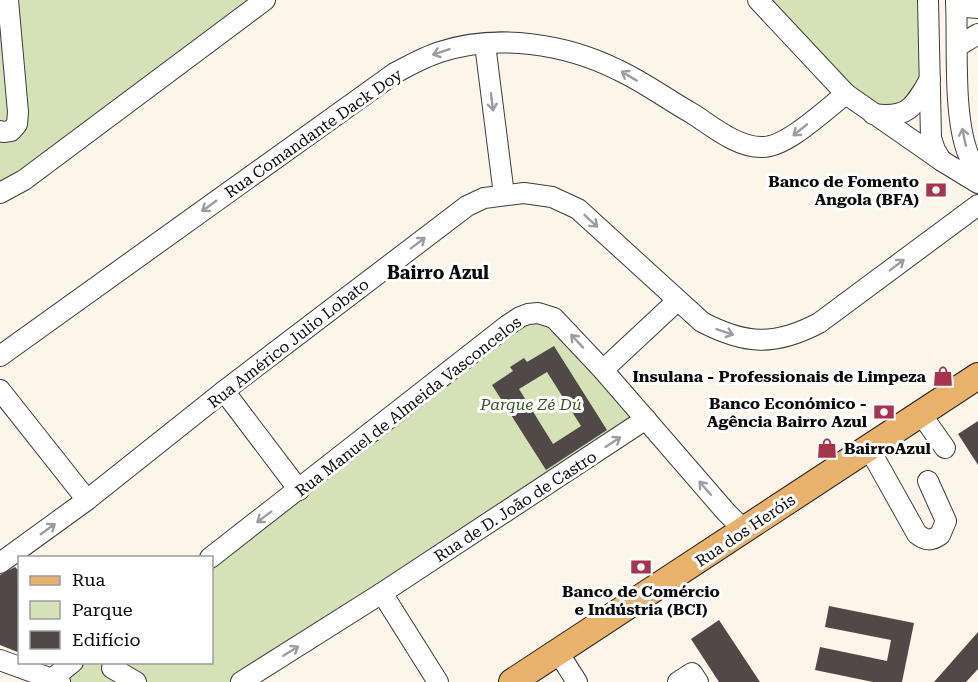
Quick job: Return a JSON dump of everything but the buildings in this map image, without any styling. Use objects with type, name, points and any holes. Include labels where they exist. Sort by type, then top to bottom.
[{"type":"main road","name":"Rua dos Heróis","points":[[512,682],[978,376]]},
{"type":"main road","name":"Rua dos Heróis","points":[[529,682],[978,391]]},
{"type":"street","points":[[0,131],[11,131],[17,124],[18,112],[8,0]]},
{"type":"street","points":[[0,193],[24,180],[266,0]]},
{"type":"street","points":[[758,0],[846,94],[942,162],[978,183]]},
{"type":"street","points":[[928,0],[931,138],[942,162]]},
{"type":"street","points":[[978,8],[966,7],[956,2],[959,100],[967,151],[978,172]]},
{"type":"street","points":[[957,46],[978,34]]},
{"type":"street","name":"Rua Comandante Dack Doy","points":[[0,356],[395,73],[440,52],[461,46],[508,42],[533,44],[573,52],[620,70],[732,138],[753,146],[764,147],[777,144],[792,136],[846,94]]},
{"type":"street","points":[[485,44],[504,195]]},
{"type":"street","points":[[873,114],[893,116],[906,112],[918,100],[930,77]]},
{"type":"street","points":[[931,100],[937,106],[944,108],[952,107],[959,100]]},
{"type":"street","name":"Rua Américo Julio Lobato","points":[[0,563],[87,500],[467,206],[484,198],[524,193],[552,197],[578,209],[702,322],[723,333],[749,339],[773,340],[797,334],[819,323],[978,205]]},
{"type":"street","points":[[603,369],[677,301]]},
{"type":"street","name":"Rua Manuel de Almeida Vasconcelos","points":[[213,556],[520,317],[538,313],[554,318],[603,369],[745,531]]},
{"type":"street","points":[[0,390],[87,500]]},
{"type":"street","points":[[225,392],[299,490]]},
{"type":"street","name":"Rua de D. João de Castro","points":[[241,682],[382,593],[646,419]]},
{"type":"street","points":[[928,423],[945,448]]},
{"type":"street","points":[[875,459],[917,534],[929,540],[940,535],[945,521],[928,481]]},
{"type":"street","points":[[382,593],[438,682]]},
{"type":"street","points":[[0,660],[56,680],[72,664]]},
{"type":"street","points":[[563,660],[577,682]]},
{"type":"street","points":[[112,668],[135,682]]},
{"type":"street","points":[[678,682],[693,673],[698,682]]},
{"type":"green space","points":[[0,0],[265,0],[0,193]]},
{"type":"green space","points":[[758,0],[928,0],[920,96],[873,114]]},
{"type":"green space","name":"Parque Zé Dú","points":[[538,313],[646,419],[241,682],[60,682],[72,664],[213,664],[213,557]]},
{"type":"place","name":"Banco de Fomento Angola (BFA)","points":[[936,190]]},
{"type":"place","name":"Insulana - Professionais de Limpeza","points":[[943,376]]},
{"type":"place","name":"Banco Económico - Agência Bairro Azul","points":[[884,412]]},
{"type":"place","name":"BairroAzul","points":[[827,448]]},
{"type":"place","name":"Banco de Comércio e Indústria (BCI)","points":[[641,567]]},
{"type":"district","name":"Bairro Azul","points":[[438,273]]}]
